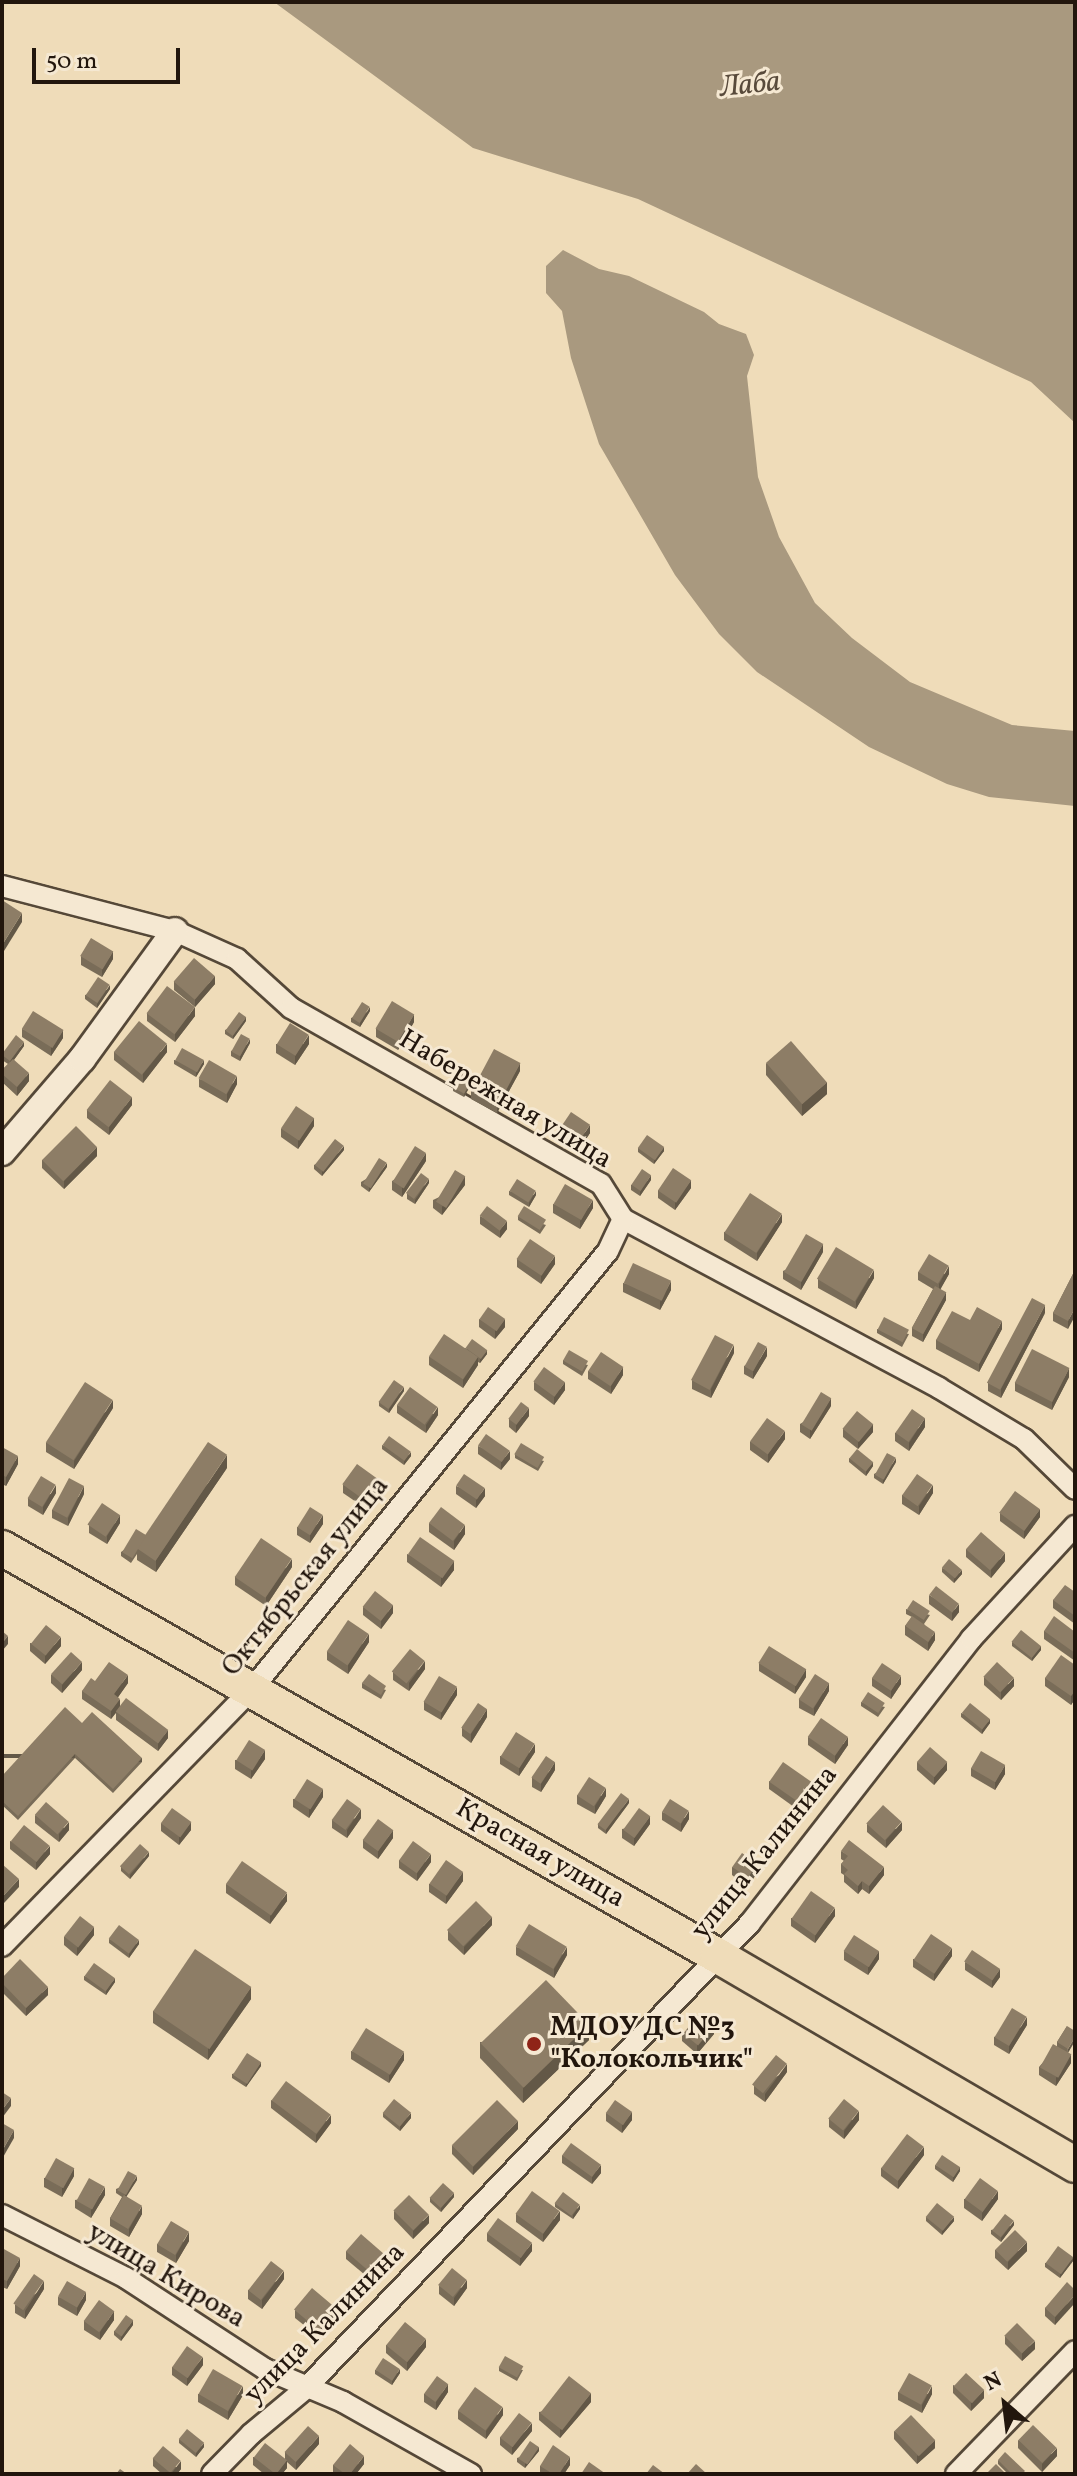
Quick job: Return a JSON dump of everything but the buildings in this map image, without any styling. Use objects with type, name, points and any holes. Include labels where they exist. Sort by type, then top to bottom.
[{"type":"main road","name":"Красная улица","points":[[2,1548],[718,1956],[1075,2165]]},
{"type":"street","name":"Набережная улица","points":[[2,886],[175,931],[237,959],[291,1008],[601,1184],[623,1219],[951,1396],[1024,1439],[1075,1489]]},
{"type":"street","points":[[2,1152],[82,1059],[175,931]]},
{"type":"street","name":"Октябрьская улица","points":[[2,1946],[252,1689],[608,1251],[623,1219]]},
{"type":"street","name":"улица Калинина","points":[[212,2474],[251,2434],[305,2389],[750,1923],[971,1639],[1075,1526]]},
{"type":"street","name":"улица Кирова","points":[[2,2215],[126,2278],[265,2369],[305,2389],[343,2402],[471,2474]]},
{"type":"street","points":[[956,2474],[1075,2351]]},
{"type":"water","name":"Лаба","points":[[274,2],[1075,2],[1075,423],[1031,382],[638,199],[473,148]]},
{"type":"water","points":[[563,250],[599,269],[629,276],[704,312],[719,324],[746,334],[754,355],[747,376],[758,477],[779,537],[815,603],[852,638],[910,682],[1012,725],[1075,731],[1075,806],[989,797],[947,784],[869,747],[757,672],[719,634],[675,575],[599,444],[571,358],[562,311],[546,293],[546,266]]},
{"type":"place","name":"МДОУ ДС №3 \"Колокольчик\"","points":[[534,2044]]}]
